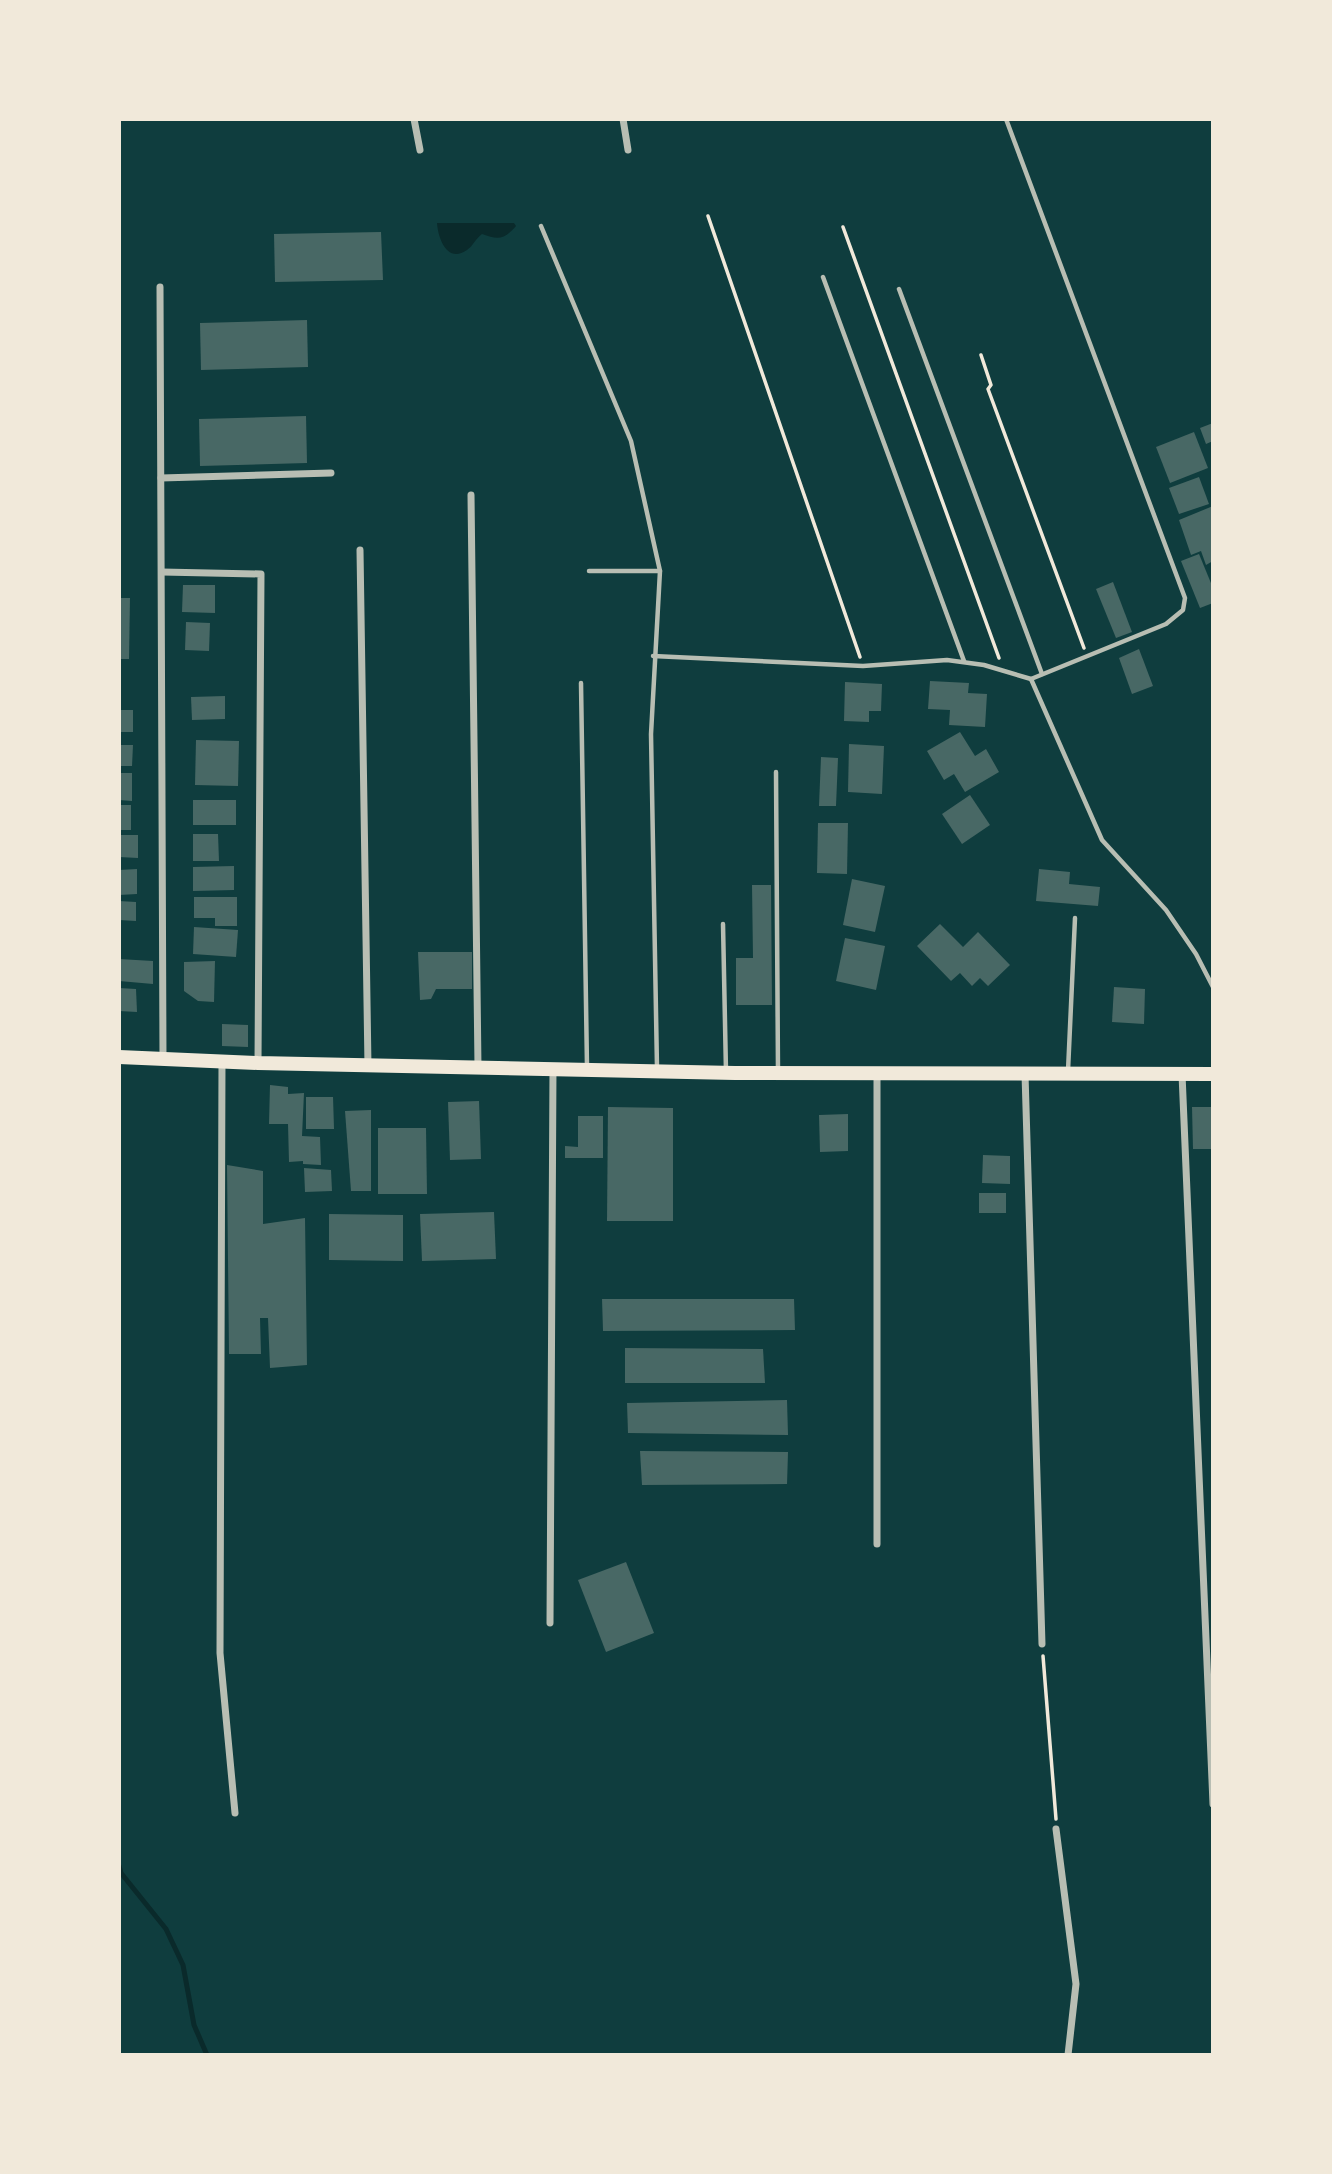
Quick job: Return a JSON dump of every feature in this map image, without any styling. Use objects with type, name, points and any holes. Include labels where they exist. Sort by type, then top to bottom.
[{"type":"main road","points":[[119,1057],[368,1066],[778,1073],[1213,1074]]},
{"type":"street","points":[[415,119],[420,150]]},
{"type":"street","points":[[623,119],[628,150]]},
{"type":"street","points":[[160,288],[163,1058]]},
{"type":"street","points":[[161,478],[331,473]]},
{"type":"street","points":[[471,495],[478,1067]]},
{"type":"street","points":[[360,550],[368,1066]]},
{"type":"street","points":[[162,572],[261,574],[258,1063]]},
{"type":"street","points":[[222,1062],[220,1653],[235,1813]]},
{"type":"street","points":[[550,1623],[553,1068]]},
{"type":"street","points":[[877,1073],[877,1544]]},
{"type":"street","points":[[1026,1074],[1042,1644]]},
{"type":"street","points":[[1182,1074],[1213,1804]]},
{"type":"street","points":[[1203,1574],[1213,1573]]},
{"type":"street","points":[[1056,1829],[1076,1984],[1068,2055]]},
{"type":"lane","points":[[653,656],[863,666],[964,661],[1031,679],[1167,624],[1183,610],[1185,598],[1006,119]]},
{"type":"lane","points":[[541,226],[631,441],[660,571],[653,656],[651,734],[657,1070]]},
{"type":"lane","points":[[824,277],[964,661]]},
{"type":"lane","points":[[899,289],[1042,674]]},
{"type":"lane","points":[[589,571],[660,571]]},
{"type":"lane","points":[[1031,679],[1102,840],[1166,910],[1196,954],[1213,987]]},
{"type":"lane","points":[[581,683],[587,1069]]},
{"type":"lane","points":[[776,772],[778,1073]]},
{"type":"lane","points":[[1068,1074],[1075,918]]},
{"type":"lane","points":[[723,924],[726,1072]]},
{"type":"path","points":[[708,216],[863,666]]},
{"type":"path","points":[[843,227],[1003,670]]},
{"type":"path","points":[[981,355],[991,384],[988,389],[1087,656]]},
{"type":"path","points":[[1042,1644],[1056,1829]]},
{"type":"water","points":[[437,223],[514,223],[516,226],[500,238],[482,234],[467,250],[454,254],[449,252],[442,242]]},
{"type":"building","points":[[381,232],[383,280],[275,282],[274,234]]},
{"type":"building","points":[[307,320],[308,367],[201,370],[200,323]]},
{"type":"building","points":[[306,416],[307,463],[200,466],[199,419]]},
{"type":"building","points":[[1213,423],[1213,441],[1206,444],[1200,428]]},
{"type":"building","points":[[1194,432],[1208,468],[1170,483],[1156,447]]},
{"type":"building","points":[[1199,477],[1209,504],[1179,514],[1169,488]]},
{"type":"building","points":[[1213,506],[1213,561],[1206,565],[1201,551],[1191,555],[1179,520]]},
{"type":"building","points":[[1199,554],[1213,588],[1213,603],[1200,608],[1181,561]]},
{"type":"building","points":[[1113,582],[1132,632],[1116,638],[1096,589]]},
{"type":"building","points":[[183,585],[215,585],[215,613],[182,612]]},
{"type":"building","points":[[119,598],[130,598],[129,659],[119,659]]},
{"type":"building","points":[[186,622],[210,623],[209,651],[185,650]]},
{"type":"building","points":[[1139,649],[1153,686],[1132,694],[1119,658]]},
{"type":"building","points":[[930,681],[969,683],[968,693],[987,694],[985,727],[949,725],[950,710],[928,709]]},
{"type":"building","points":[[845,682],[882,684],[881,711],[869,711],[869,722],[844,721]]},
{"type":"building","points":[[225,696],[225,719],[192,720],[191,697]]},
{"type":"building","points":[[119,710],[133,710],[133,732],[119,732]]},
{"type":"building","points":[[960,732],[975,756],[986,749],[999,772],[965,792],[954,774],[944,780],[927,751]]},
{"type":"building","points":[[196,740],[239,741],[238,786],[195,785]]},
{"type":"building","points":[[849,744],[884,746],[882,794],[848,792]]},
{"type":"building","points":[[119,745],[133,745],[132,766],[119,766]]},
{"type":"building","points":[[821,757],[838,758],[836,806],[819,806]]},
{"type":"building","points":[[119,773],[132,773],[132,801],[119,800]]},
{"type":"building","points":[[970,795],[990,825],[962,844],[942,814]]},
{"type":"building","points":[[193,800],[236,800],[236,825],[193,825]]},
{"type":"building","points":[[119,805],[131,805],[131,830],[119,830]]},
{"type":"building","points":[[818,823],[848,823],[847,874],[817,873]]},
{"type":"building","points":[[193,834],[218,834],[219,861],[193,861]]},
{"type":"building","points":[[119,835],[138,835],[138,858],[119,857]]},
{"type":"building","points":[[234,866],[234,890],[193,891],[193,867]]},
{"type":"building","points":[[137,869],[137,894],[119,895],[119,870]]},
{"type":"building","points":[[1039,869],[1070,872],[1069,884],[1100,887],[1098,906],[1036,901]]},
{"type":"building","points":[[852,879],[885,886],[875,932],[843,925]]},
{"type":"building","points":[[752,885],[771,885],[772,1005],[736,1005],[736,958],[753,958]]},
{"type":"building","points":[[194,897],[237,897],[237,926],[215,926],[215,918],[194,918]]},
{"type":"building","points":[[119,901],[136,902],[136,921],[119,920]]},
{"type":"building","points":[[940,924],[963,947],[978,932],[1010,965],[988,986],[980,978],[972,986],[960,973],[951,981],[917,946]]},
{"type":"building","points":[[194,927],[238,930],[236,957],[193,954]]},
{"type":"building","points":[[845,938],[885,946],[876,990],[836,981]]},
{"type":"building","points":[[418,952],[472,952],[472,989],[436,989],[431,999],[420,1000]]},
{"type":"building","points":[[119,959],[153,961],[153,984],[119,981]]},
{"type":"building","points":[[215,961],[214,1002],[198,1001],[184,991],[184,962]]},
{"type":"building","points":[[1114,987],[1145,989],[1144,1024],[1112,1022]]},
{"type":"building","points":[[119,988],[136,989],[137,1012],[119,1011]]},
{"type":"building","points":[[222,1024],[248,1025],[248,1047],[222,1046]]},
{"type":"building","points":[[270,1085],[288,1087],[288,1094],[304,1093],[302,1136],[320,1137],[321,1165],[303,1164],[303,1161],[289,1162],[288,1124],[269,1124]]},
{"type":"building","points":[[306,1097],[333,1097],[334,1129],[306,1129]]},
{"type":"building","points":[[479,1101],[481,1159],[450,1160],[448,1102]]},
{"type":"building","points":[[608,1107],[673,1108],[673,1221],[607,1221]]},
{"type":"building","points":[[1192,1107],[1213,1107],[1213,1149],[1193,1149]]},
{"type":"building","points":[[371,1110],[371,1191],[351,1191],[345,1111]]},
{"type":"building","points":[[848,1114],[848,1151],[820,1152],[819,1115]]},
{"type":"building","points":[[578,1116],[603,1116],[603,1158],[565,1158],[565,1146],[578,1147]]},
{"type":"building","points":[[378,1128],[426,1128],[427,1194],[378,1194]]},
{"type":"building","points":[[983,1155],[1010,1156],[1010,1184],[982,1183]]},
{"type":"building","points":[[227,1165],[263,1171],[263,1224],[305,1218],[307,1365],[270,1368],[268,1318],[260,1318],[261,1354],[229,1354]]},
{"type":"building","points":[[304,1168],[331,1170],[332,1191],[305,1192]]},
{"type":"building","points":[[979,1193],[1006,1193],[1006,1213],[979,1213]]},
{"type":"building","points":[[494,1212],[496,1259],[422,1261],[420,1214]]},
{"type":"building","points":[[329,1214],[403,1215],[403,1261],[329,1260]]},
{"type":"building","points":[[602,1299],[794,1299],[795,1330],[603,1331]]},
{"type":"building","points":[[625,1348],[763,1349],[765,1383],[625,1383]]},
{"type":"building","points":[[787,1400],[788,1435],[628,1433],[627,1403]]},
{"type":"building","points":[[640,1451],[788,1452],[787,1484],[642,1485]]},
{"type":"building","points":[[626,1562],[654,1633],[606,1652],[578,1580]]},
{"type":"waterway","points":[[119,1866],[121,1873],[166,1929],[183,1965],[194,2025],[207,2055]]}]
